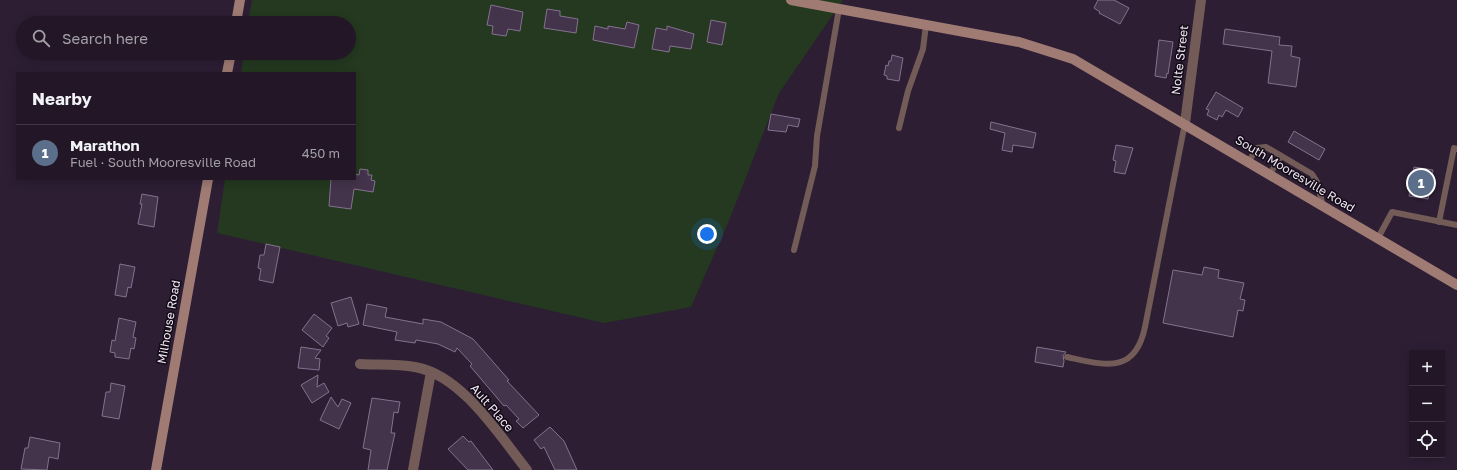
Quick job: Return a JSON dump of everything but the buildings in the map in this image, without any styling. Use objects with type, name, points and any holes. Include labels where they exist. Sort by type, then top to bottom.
[{"type":"main road","points":[[237,16],[240,0]]},
{"type":"main road","name":"South Mooresville Road","points":[[791,0],[1019,42],[1079,61],[1457,285]]},
{"type":"main road","points":[[227,72],[230,60]]},
{"type":"main road","name":"Milhouse Road","points":[[156,470],[208,180]]},
{"type":"street","name":"Nolte Street","points":[[1185,123],[1201,0]]},
{"type":"street","name":"Ault Place","points":[[360,364],[415,367],[430,372],[456,386],[487,420],[527,470]]},
{"type":"street","points":[[413,470],[430,372]]},
{"type":"lane","points":[[794,250],[815,166],[817,136],[839,9]]},
{"type":"lane","points":[[899,128],[908,91],[923,48],[926,25]]},
{"type":"lane","points":[[1067,357],[1106,364],[1128,359],[1138,349],[1145,327],[1185,123]]},
{"type":"lane","points":[[1249,161],[1257,148],[1266,146],[1312,174],[1317,182],[1323,206]]},
{"type":"lane","points":[[1439,222],[1454,148],[1457,149]]},
{"type":"lane","points":[[1270,174],[1281,156]]},
{"type":"lane","points":[[1378,238],[1392,212],[1457,225]]},
{"type":"green space","points":[[252,0],[843,0],[779,93],[728,223],[691,307],[604,323],[217,233],[225,180],[356,180],[356,72],[241,72],[243,60],[356,60],[356,16],[249,16]]},
{"type":"place","name":"Marathon","points":[[1421,183]]}]
